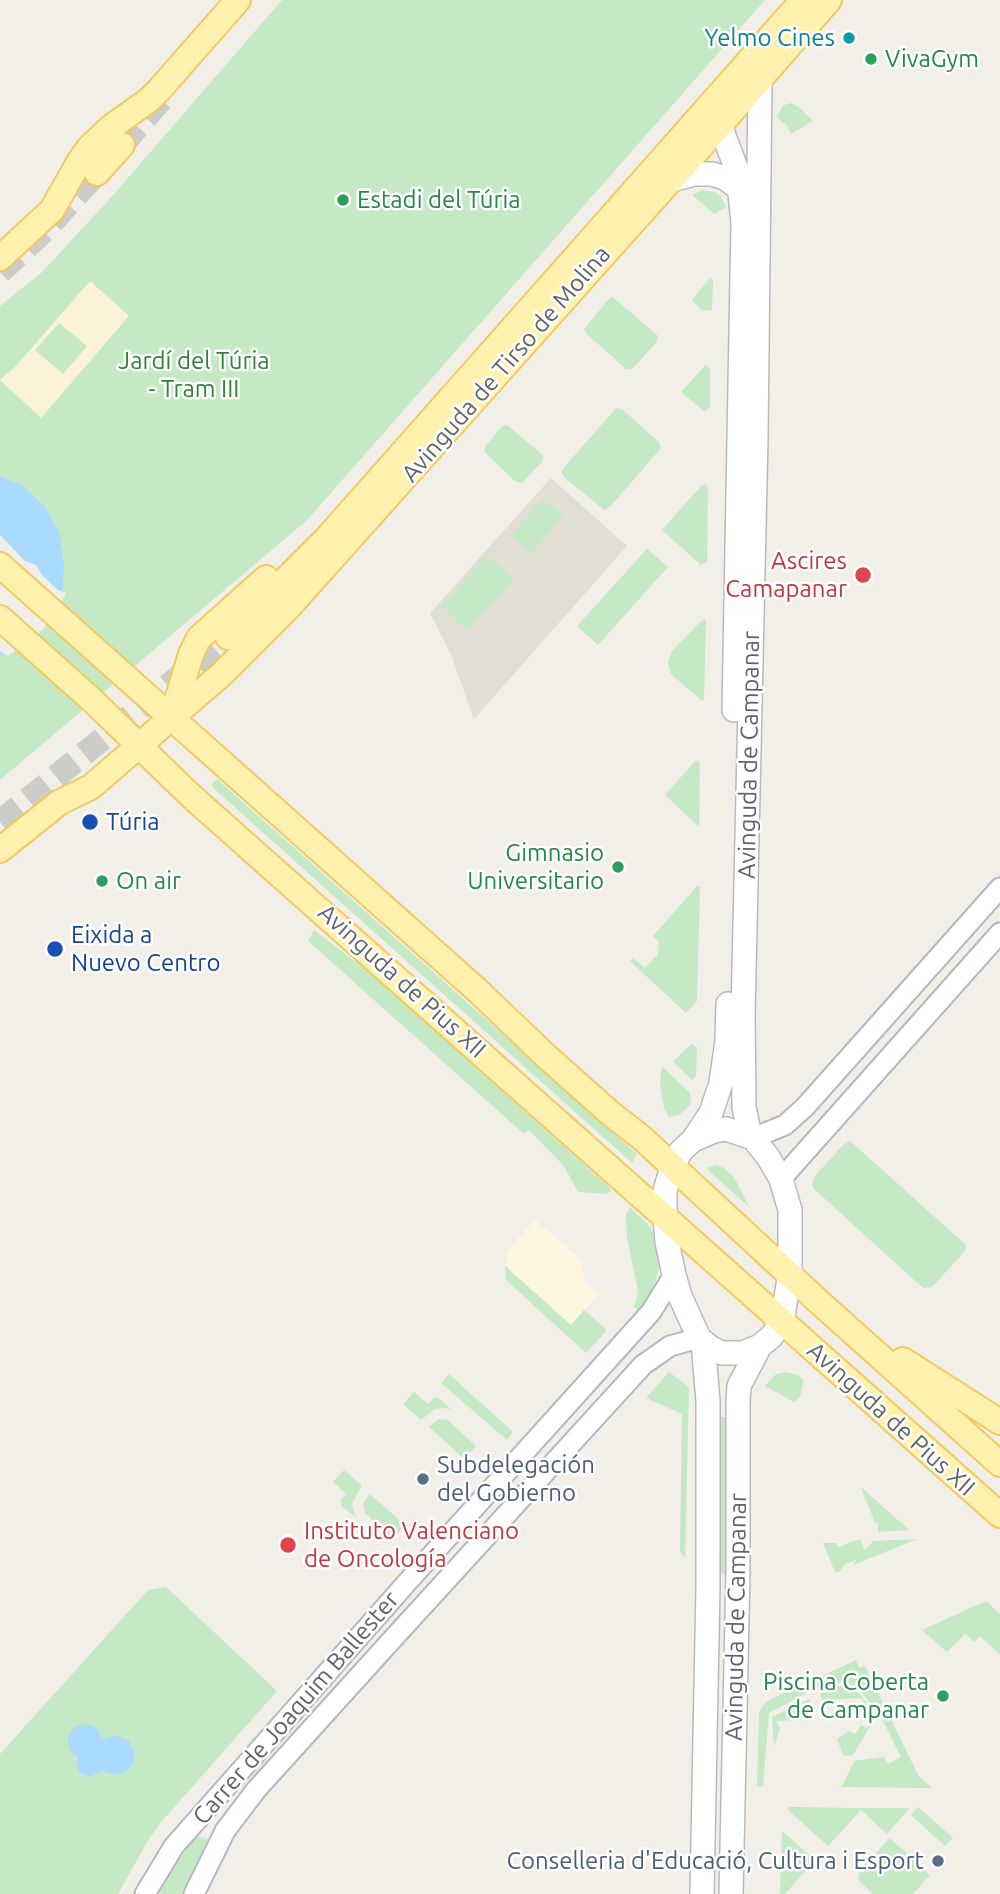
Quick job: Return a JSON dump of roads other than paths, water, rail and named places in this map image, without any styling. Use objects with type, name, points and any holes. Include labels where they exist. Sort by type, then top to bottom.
[{"type":"main road","points":[[0,258],[52,210],[89,148],[111,127],[149,100],[238,0]]},
{"type":"main road","points":[[716,114],[709,91],[710,84],[784,0]]},
{"type":"main road","name":"Avinguda de Tirso de Molina","points":[[228,637],[327,538],[442,409],[628,213],[671,180],[716,114],[803,0]]},
{"type":"main road","name":"Avinguda de Tirso de Molina","points":[[0,850],[60,802],[92,787],[236,661],[348,544],[628,213],[716,114],[760,79],[829,0]]},
{"type":"main road","name":"Avinguda de Campanar","points":[[751,1137],[744,1107],[743,1041],[756,452],[760,79]]},
{"type":"main road","name":"Avinguda de Campanar","points":[[693,1140],[711,1113],[721,1083],[727,1028],[743,237],[738,173],[716,114]]},
{"type":"main road","points":[[97,173],[122,145]]},
{"type":"main road","points":[[671,180],[694,174],[712,174],[725,178],[741,190]]},
{"type":"main road","points":[[156,731],[191,654],[205,632],[273,572],[318,526],[560,258],[628,213]]},
{"type":"main road","points":[[0,565],[123,676],[156,731]]},
{"type":"main road","points":[[0,618],[93,701],[156,731]]},
{"type":"main road","name":"Avinguda de Pius XII","points":[[156,731],[478,991],[546,1056],[1000,1464]]},
{"type":"main road","name":"Avinguda de Pius XII","points":[[156,731],[191,796],[1000,1515]]},
{"type":"main road","points":[[760,1346],[743,1353],[722,1353],[701,1340],[680,1296],[674,1275],[667,1242],[665,1191],[672,1167],[681,1151],[693,1140],[713,1131],[726,1129],[751,1137],[781,1179],[790,1210],[792,1235],[790,1273],[782,1322]]},
{"type":"main road","name":"Avinguda de Pius XII","points":[[760,1346],[782,1322]]},
{"type":"main road","name":"Avinguda de Campanar","points":[[701,1340],[707,1384],[708,1586],[704,1811],[708,1890]]},
{"type":"main road","points":[[865,1342],[909,1363],[1000,1422]]},
{"type":"main road","name":"Avinguda de Campanar","points":[[731,1894],[739,1395],[740,1386],[760,1346]]},
{"type":"main road","points":[[707,1620],[726,1616],[737,1606],[729,1595],[717,1587],[708,1586]]},
{"type":"main road","points":[[704,1787],[733,1787]]},
{"type":"main road","points":[[704,1811],[732,1811]]},
{"type":"street","points":[[751,1137],[785,1125],[805,1107],[1000,888]]},
{"type":"street","points":[[781,1179],[1000,933]]},
{"type":"street","name":"Carrer de Joaquim Ballester","points":[[145,1894],[174,1846],[651,1312],[674,1275]]},
{"type":"street","name":"Carrer de Joaquim Ballester","points":[[194,1894],[225,1831],[248,1800],[643,1365],[670,1346],[701,1340]]},
{"type":"street","points":[[321,1680],[340,1698]]},
{"type":"water","points":[[0,476],[23,486],[45,507],[60,534],[64,565],[62,594],[7,653],[0,656]]},
{"type":"water","points":[[88,1724],[97,1729],[102,1739],[117,1735],[129,1741],[135,1753],[132,1766],[127,1771],[115,1775],[101,1771],[90,1777],[79,1772],[76,1763],[78,1757],[71,1752],[67,1741],[76,1726]]},
{"type":"tunnel","points":[[122,145],[168,92]]},
{"type":"tunnel","points":[[0,272],[44,231],[97,173]]},
{"type":"tunnel","points":[[0,822],[228,637]]},
{"type":"place","name":"Yelmo Cines","points":[[849,38]]},
{"type":"place","name":"VivaGym","points":[[871,59]]},
{"type":"place","name":"Estadi del Túria","points":[[343,200]]},
{"type":"place","name":"Ascires Camapanar","points":[[863,575]]},
{"type":"place","name":"Túria","points":[[90,822]]},
{"type":"place","name":"Gimnasio Universitario","points":[[618,867]]},
{"type":"place","name":"On air","points":[[102,881]]},
{"type":"place","name":"Eixida a Nuevo Centro","points":[[55,949]]},
{"type":"place","name":"Subdelegación del Gobierno","points":[[423,1479]]},
{"type":"place","name":"Instituto Valenciano de Oncología","points":[[288,1545]]},
{"type":"place","name":"Piscina Coberta de Campanar","points":[[943,1696]]},
{"type":"place","name":"Conselleria d'Educació, Cultura i Esport","points":[[938,1861]]},
{"type":"park label","name":"Jardí del Túria - Tram III","points":[[194,375]]}]
